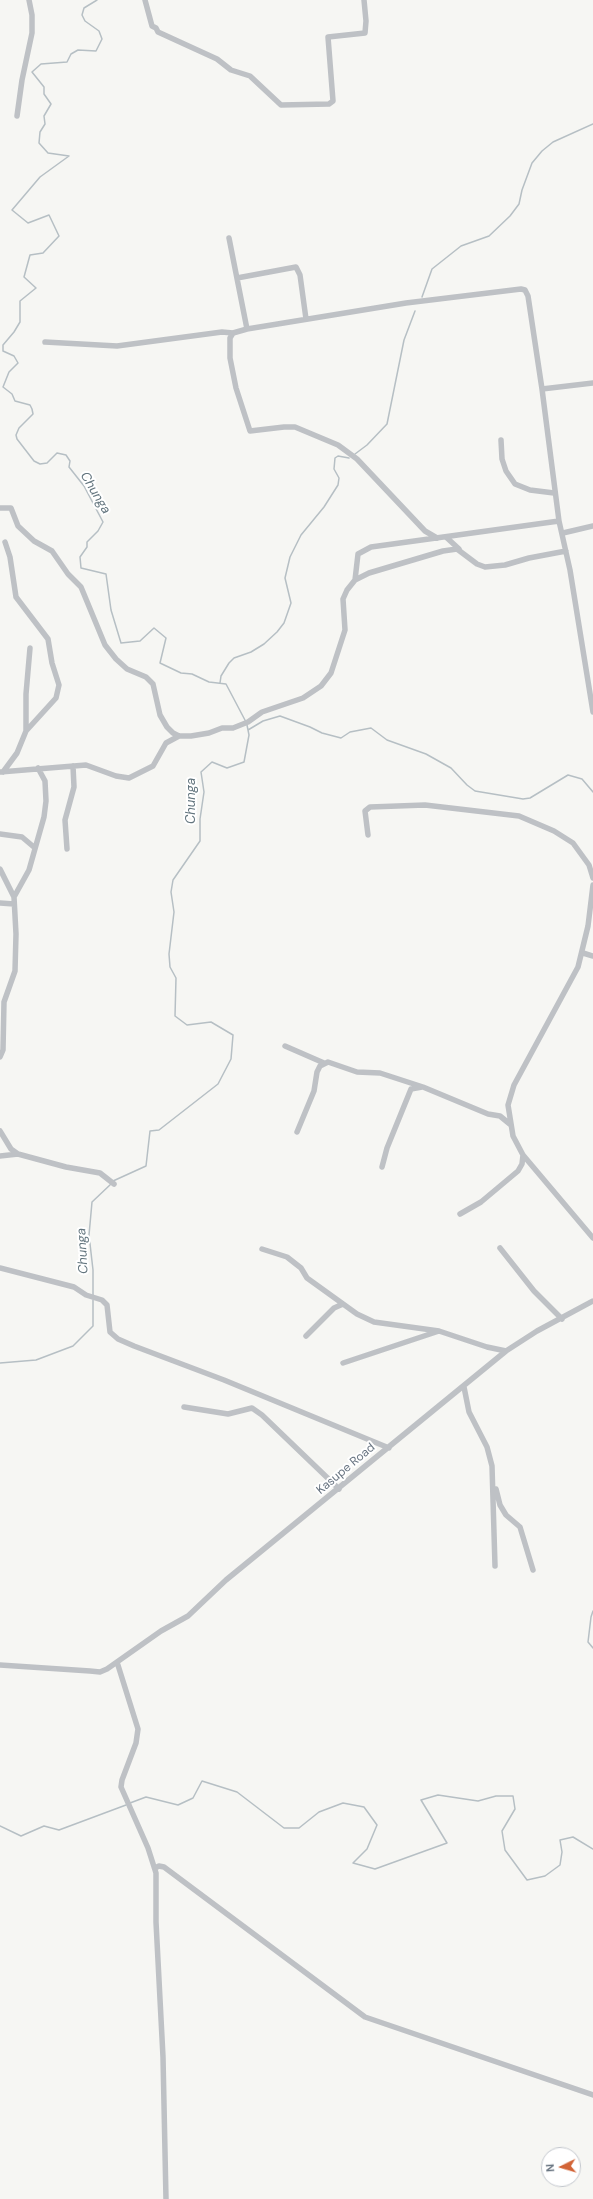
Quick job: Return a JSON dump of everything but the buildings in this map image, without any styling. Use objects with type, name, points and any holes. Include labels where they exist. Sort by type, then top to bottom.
[{"type":"street","points":[[17,116],[22,80],[32,33],[32,15],[29,0]]},
{"type":"street","points":[[145,0],[152,26],[156,28],[158,32],[217,59],[231,70],[250,76],[281,105],[329,104],[333,101],[328,37],[365,33],[366,21],[364,0]]},
{"type":"street","points":[[230,238],[247,328]]},
{"type":"street","points":[[237,278],[296,267],[300,275],[306,319]]},
{"type":"street","points":[[45,342],[117,346],[222,332],[232,333],[247,328],[406,303],[521,289],[525,290],[528,296],[542,389],[554,493],[559,521],[563,533],[593,712]]},
{"type":"street","points":[[232,333],[230,338],[230,358],[236,388],[250,431],[290,427],[299,428],[338,445],[357,459],[425,531],[437,538]]},
{"type":"street","points":[[542,389],[593,383]]},
{"type":"street","points":[[501,440],[502,459],[506,471],[515,484],[530,490],[554,493]]},
{"type":"street","points":[[0,508],[11,508],[18,526],[34,541],[52,551],[68,574],[81,587],[105,645],[124,666],[135,674],[146,677],[153,684],[160,714],[167,727],[179,736],[191,736],[209,733],[222,728],[233,728],[248,722],[262,712],[302,698],[321,686],[331,673],[345,630],[343,599],[347,590],[355,580],[369,573],[405,562],[443,551],[459,549]]},
{"type":"street","points":[[355,580],[357,556],[363,550],[395,542],[446,537],[559,521]]},
{"type":"street","points":[[563,533],[593,526]]},
{"type":"street","points":[[446,537],[477,564],[484,567],[505,565],[529,558],[566,551]]},
{"type":"street","points":[[2,772],[17,753],[26,732],[56,698],[59,684],[52,663],[48,640],[16,597],[10,558],[5,542]]},
{"type":"street","points":[[26,732],[26,701],[30,648]]},
{"type":"street","points":[[2,772],[86,765],[116,776],[129,778],[153,766],[166,743],[179,736]]},
{"type":"street","points":[[68,849],[64,820],[74,787],[73,766]]},
{"type":"street","points":[[14,898],[28,870],[35,848],[46,801],[44,777],[38,768]]},
{"type":"street","points":[[368,835],[365,811],[370,807],[425,805],[519,816],[554,831],[573,843],[589,865],[593,878]]},
{"type":"street","points":[[0,834],[22,837],[35,848]]},
{"type":"street","points":[[0,869],[14,898],[16,961],[12,981],[4,1002],[1,1055]]},
{"type":"street","points":[[593,885],[592,908],[583,953],[578,967],[514,1085],[508,1105],[513,1136],[523,1155],[593,1238]]},
{"type":"street","points":[[0,903],[14,904]]},
{"type":"street","points":[[583,953],[593,956]]},
{"type":"street","points":[[285,1046],[324,1063],[328,1062],[357,1072],[380,1073],[422,1087],[488,1114],[500,1116],[511,1125]]},
{"type":"street","points":[[298,1132],[314,1092],[317,1072],[324,1063]]},
{"type":"street","points":[[382,1167],[387,1148],[412,1089],[422,1087]]},
{"type":"street","points":[[0,1131],[11,1149],[18,1154],[66,1167],[100,1173],[112,1182]]},
{"type":"street","points":[[0,1156],[18,1154]]},
{"type":"street","points":[[460,1214],[481,1202],[518,1171],[522,1164],[523,1155]]},
{"type":"street","points":[[500,1248],[534,1291],[562,1319]]},
{"type":"street","points":[[262,1249],[288,1257],[301,1268],[307,1278],[343,1304],[374,1322],[439,1331],[487,1347],[506,1351]]},
{"type":"street","points":[[0,1268],[74,1287],[86,1295],[102,1300],[107,1305],[110,1332],[118,1339],[224,1380],[320,1420],[347,1429],[389,1448]]},
{"type":"street","name":"Kasupe Road","points":[[0,1665],[100,1672],[117,1662],[161,1631],[188,1616],[226,1580],[464,1387],[506,1351],[537,1331],[562,1319],[593,1301]]},
{"type":"street","points":[[306,1336],[334,1308],[343,1304]]},
{"type":"street","points":[[343,1363],[439,1331]]},
{"type":"street","points":[[464,1387],[469,1412],[490,1453],[494,1481],[500,1505],[506,1515],[520,1527],[533,1570]]},
{"type":"street","points":[[184,1407],[228,1414],[252,1408],[262,1415],[339,1489]]},
{"type":"street","points":[[494,1481],[496,1566]]},
{"type":"street","points":[[117,1662],[138,1729],[136,1743],[122,1780],[121,1787],[148,1848],[155,1868],[163,2058],[166,2199]]},
{"type":"street","points":[[155,1868],[159,1866],[164,1867],[365,2017],[593,2095]]},
{"type":"waterway","name":"Chunga","points":[[97,0],[84,8],[82,15],[85,21],[99,31],[102,39],[96,51],[78,50],[71,54],[67,62],[41,64],[32,72],[44,87],[44,94],[51,104],[44,116],[45,124],[40,132],[39,143],[48,153],[69,156],[40,177],[12,210],[28,223],[49,215],[59,236],[43,253],[30,255],[24,277],[36,288],[20,301],[20,322],[3,345],[3,351],[14,356],[18,363],[9,372],[3,387],[12,394],[15,401],[30,405],[32,409],[33,414],[19,428],[16,435],[17,439],[34,461],[40,464],[47,463],[57,453],[66,455],[70,461],[69,467],[84,486],[103,522],[98,531],[87,542],[87,547],[80,557],[81,568],[106,574],[111,610],[121,643],[140,641],[154,628],[166,638],[160,663],[181,673],[192,674],[209,682],[226,684],[246,722]]},
{"type":"waterway","points":[[422,297],[432,269],[461,246],[489,236],[510,216],[519,204],[522,190],[532,163],[542,151],[553,142],[593,124]]},
{"type":"waterway","points":[[355,454],[367,445],[387,424],[404,340],[415,311]]},
{"type":"waterway","points":[[220,683],[221,676],[234,658],[251,652],[264,644],[284,623],[291,603],[285,578],[290,557],[301,535],[324,507],[338,485],[339,478],[334,469],[335,458],[338,456],[349,458]]},
{"type":"waterway","points":[[248,730],[263,721],[280,716],[322,733],[341,738],[350,732],[371,728],[387,740],[426,754],[451,768],[467,785],[475,791],[523,799],[530,798],[568,775],[582,779],[593,792]]},
{"type":"waterway","name":"Chunga","points":[[113,1181],[146,1166],[150,1131],[159,1130],[218,1084],[231,1059],[233,1035],[211,1022],[187,1025],[175,1016],[176,978],[170,967],[169,954],[174,912],[171,892],[173,880],[200,841],[200,819],[204,792],[201,772],[212,762],[227,768],[244,762],[249,735],[247,725]]},
{"type":"waterway","name":"Chunga","points":[[93,1296],[93,1270],[89,1235],[92,1202],[111,1184]]},
{"type":"waterway","name":"Chunga","points":[[0,1363],[36,1360],[73,1346],[93,1326],[93,1300]]},
{"type":"waterway","points":[[593,1611],[588,1642],[593,1648]]},
{"type":"waterway","points":[[130,1803],[146,1797],[178,1805],[193,1798],[202,1781],[237,1792],[284,1828],[299,1828],[319,1812],[343,1803],[364,1807],[377,1825],[367,1849],[353,1863],[375,1869],[447,1843],[421,1800],[438,1795],[478,1801],[496,1796],[513,1796],[515,1809],[502,1831],[505,1850],[527,1880],[545,1876],[560,1865],[562,1852],[560,1840],[573,1837],[593,1849]]},
{"type":"waterway","points":[[0,1826],[21,1836],[44,1826],[59,1830],[126,1805]]}]
